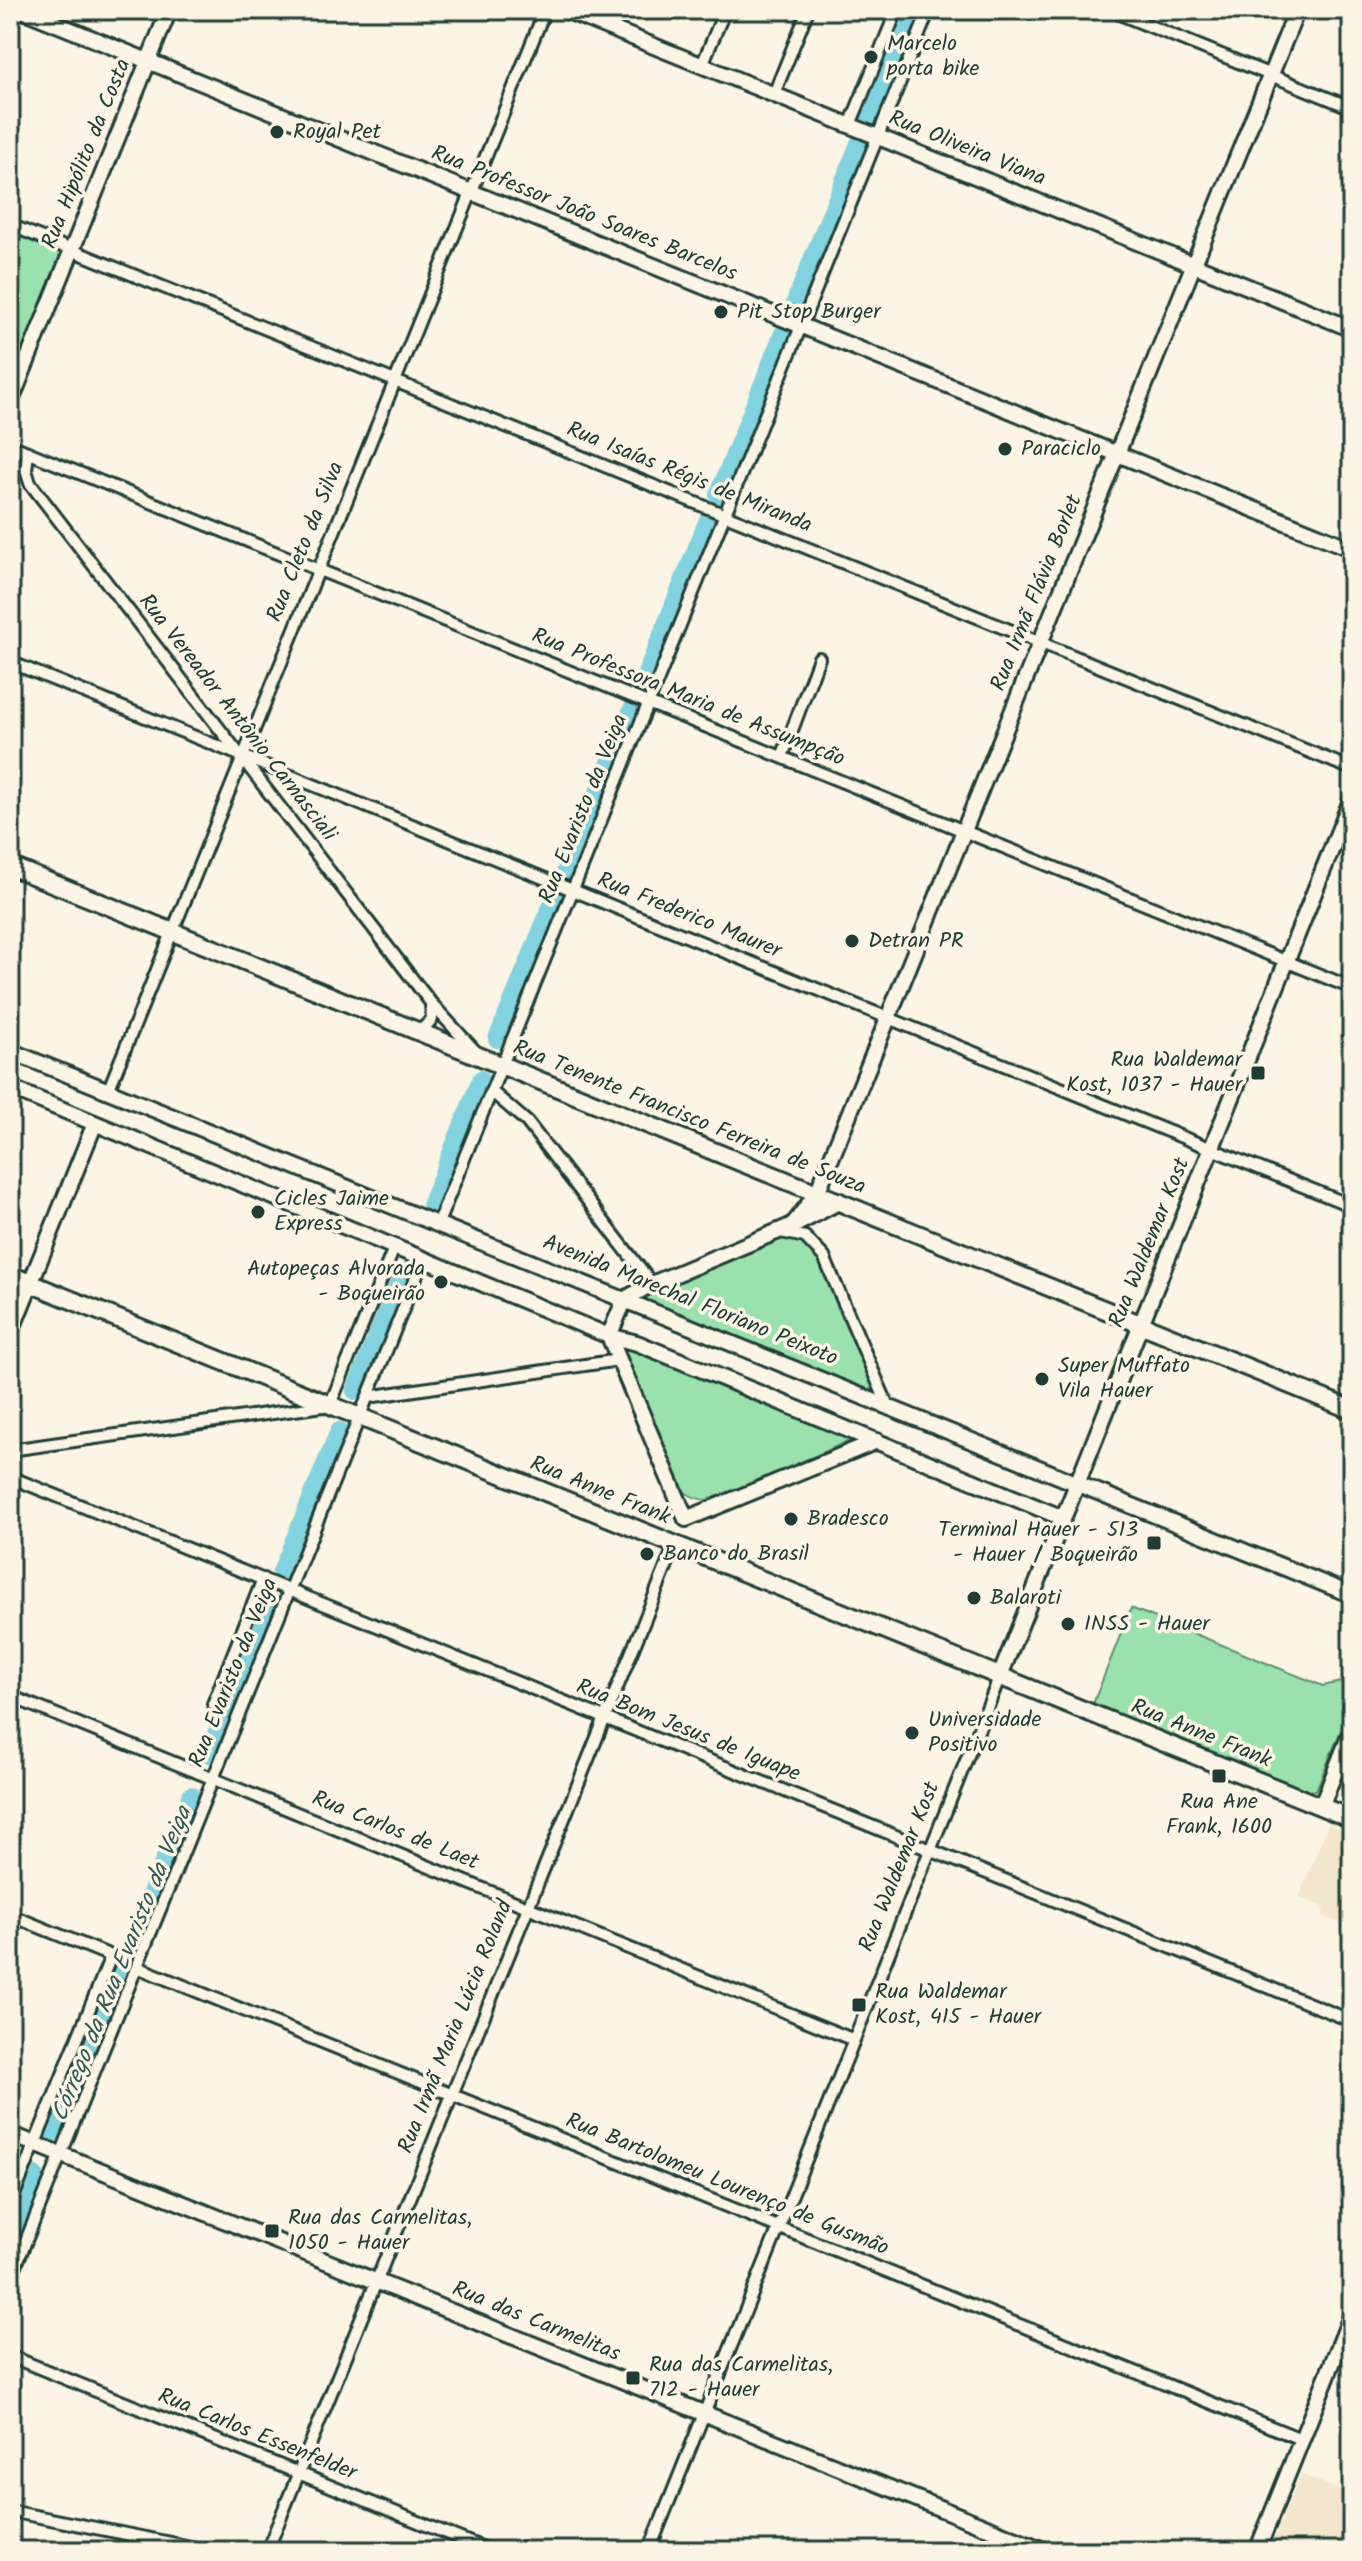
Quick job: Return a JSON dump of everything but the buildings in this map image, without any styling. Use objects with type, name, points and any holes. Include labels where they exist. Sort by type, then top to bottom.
[{"type":"main road","name":"Rua Tenente Francisco Ferreira de Souza","points":[[10,866],[1352,1410]]},
{"type":"main road","points":[[785,1228],[838,1201]]},
{"type":"main road","name":"Rua Anne Frank","points":[[10,1275],[1352,1819]]},
{"type":"street","name":"Rua Professor João Soares Barcelos","points":[[22,10],[1352,549]]},
{"type":"street","name":"Rua Hipólito da Costa","points":[[10,403],[169,10]]},
{"type":"street","name":"Rua Cleto da Silva","points":[[108,1091],[545,10]]},
{"type":"street","name":"Rua Oliveira Viana","points":[[565,10],[1352,329]]},
{"type":"street","points":[[702,65],[725,10]]},
{"type":"street","points":[[774,94],[808,10]]},
{"type":"street","points":[[850,125],[897,10]]},
{"type":"street","name":"Rua Evaristo da Veiga","points":[[438,1223],[569,889],[725,515],[929,10]]},
{"type":"street","points":[[1110,10],[1352,108]]},
{"type":"street","name":"Rua Irmã Flávia Borlet","points":[[785,1228],[817,1193],[1297,10]]},
{"type":"street","name":"Rua Isaías Régis de Miranda","points":[[10,225],[1352,769]]},
{"type":"street","name":"Rua Professora Maria de Assumpção","points":[[10,445],[1352,988]]},
{"type":"street","name":"Rua Vereador Antônio Carnasciali","points":[[28,452],[26,470],[30,483],[431,1003],[480,1056]]},
{"type":"street","points":[[782,757],[819,658]]},
{"type":"street","name":"Rua Frederico Maurer","points":[[10,662],[1352,1206]]},
{"type":"street","name":"Rua Waldemar Kost","points":[[649,2551],[1352,798]]},
{"type":"street","points":[[420,1032],[432,1019],[431,1003]]},
{"type":"street","name":"Avenida Marechal Floriano Peixoto","points":[[10,1051],[1352,1595]]},
{"type":"street","points":[[10,1088],[609,1336],[637,1343],[1063,1518]]},
{"type":"street","points":[[491,1091],[527,1122],[652,1284]]},
{"type":"street","points":[[10,1334],[95,1123]]},
{"type":"street","points":[[877,1441],[686,1519],[609,1336],[625,1299],[652,1284],[785,1228],[805,1237],[824,1257],[888,1406]]},
{"type":"street","points":[[10,1450],[330,1405],[394,1248]]},
{"type":"street","name":"Rua Evaristo da Veiga","points":[[10,2280],[423,1260]]},
{"type":"street","points":[[368,1397],[619,1360]]},
{"type":"street","name":"Rua Bom Jesus de Iguape","points":[[10,1477],[1352,2021]]},
{"type":"street","name":"Rua Irmã Maria Lúcia Roland","points":[[267,2551],[686,1519]]},
{"type":"street","name":"Rua Evaristo da Veiga","points":[[213,1704],[263,1579]]},
{"type":"street","name":"Rua Carlos de Laet","points":[[10,1696],[854,2040]]},
{"type":"street","points":[[1321,1807],[1352,1729]]},
{"type":"street","points":[[10,1915],[111,1956],[10,2205]]},
{"type":"street","name":"Rua Bartolomeu Lourenço de Gusmão","points":[[137,1967],[1303,2440]]},
{"type":"street","name":"Rua das Carmelitas","points":[[10,2134],[1046,2551]]},
{"type":"street","points":[[1257,2551],[1352,2314]]},
{"type":"street","name":"Rua Carlos Essenfelder","points":[[10,2356],[490,2551]]},
{"type":"street","points":[[10,2511],[211,2551]]},
{"type":"shaded area","points":[[1328,1824],[1352,1834],[1352,1928],[1323,1916],[1324,1907],[1299,1897]]},
{"type":"shaded area","points":[[1301,2474],[1352,2495],[1352,2551],[1269,2551]]},
{"type":"green space","points":[[10,231],[66,254],[10,393]]},
{"type":"green space","points":[[783,1235],[805,1242],[818,1255],[874,1384],[874,1390],[870,1393],[645,1300],[645,1296],[655,1289]]},
{"type":"green space","points":[[625,1346],[836,1434],[843,1432],[853,1439],[717,1499],[693,1497],[680,1488],[622,1350]]},
{"type":"green space","points":[[1131,1608],[1323,1686],[1340,1682],[1350,1686],[1352,1704],[1316,1790],[1308,1791],[1093,1704]]},
{"type":"waterway","name":"Córrego da Rua Evaristo da Veiga","points":[[868,122],[913,10]]},
{"type":"waterway","name":"Córrego da Rua Evaristo da Veiga","points":[[795,302],[860,141]]},
{"type":"waterway","name":"Córrego da Rua Evaristo da Veiga","points":[[718,495],[783,333]]},
{"type":"waterway","name":"Córrego da Rua Evaristo da Veiga","points":[[641,686],[709,517]]},
{"type":"waterway","name":"Córrego da Rua Evaristo da Veiga","points":[[497,1039],[632,709]]},
{"type":"waterway","name":"Córrego da Rua Evaristo da Veiga","points":[[431,1203],[481,1079]]},
{"type":"waterway","name":"Córrego da Rua Evaristo da Veiga","points":[[355,1391],[403,1272]]},
{"type":"waterway","name":"Córrego da Rua Evaristo da Veiga","points":[[281,1572],[339,1431]]},
{"type":"waterway","name":"Córrego da Rua Evaristo da Veiga","points":[[208,1754],[269,1602]]},
{"type":"waterway","name":"Córrego da Rua Evaristo da Veiga","points":[[52,2134],[191,1795]]},
{"type":"waterway","name":"Córrego da Rua Evaristo da Veiga","points":[[10,2238],[35,2175]]},
{"type":"waterway","points":[[10,2549],[22,2551]]},
{"type":"place","name":"Marcelo porta bike","points":[[871,57]]},
{"type":"place","name":"Royal Pet","points":[[277,132]]},
{"type":"place","name":"Pit Stop Burger","points":[[721,312]]},
{"type":"place","name":"Paraciclo","points":[[1005,449]]},
{"type":"place","name":"Detran PR","points":[[852,941]]},
{"type":"place","name":"Rua Waldemar Kost, 1037 - Hauer","points":[[1258,1073]]},
{"type":"place","name":"Cicles Jaime Express","points":[[258,1212]]},
{"type":"place","name":"Autopeças Alvorada - Boqueirão","points":[[441,1282]]},
{"type":"place","name":"Super Muffato Vila Hauer","points":[[1042,1379]]},
{"type":"place","name":"Bradesco","points":[[791,1519]]},
{"type":"place","name":"Terminal Hauer - 513 - Hauer / Boqueirão","points":[[1154,1543]]},
{"type":"place","name":"Banco do Brasil","points":[[647,1554]]},
{"type":"place","name":"Balaroti","points":[[974,1598]]},
{"type":"place","name":"INSS - Hauer","points":[[1068,1624]]},
{"type":"place","name":"Universidade Positivo","points":[[912,1733]]},
{"type":"place","name":"Rua Ane Frank, 1600","points":[[1219,1776]]},
{"type":"place","name":"Rua Waldemar Kost, 415 - Hauer","points":[[859,2005]]},
{"type":"place","name":"Rua das Carmelitas, 1050 - Hauer","points":[[272,2231]]},
{"type":"place","name":"Rua das Carmelitas, 712 - Hauer","points":[[633,2378]]}]
